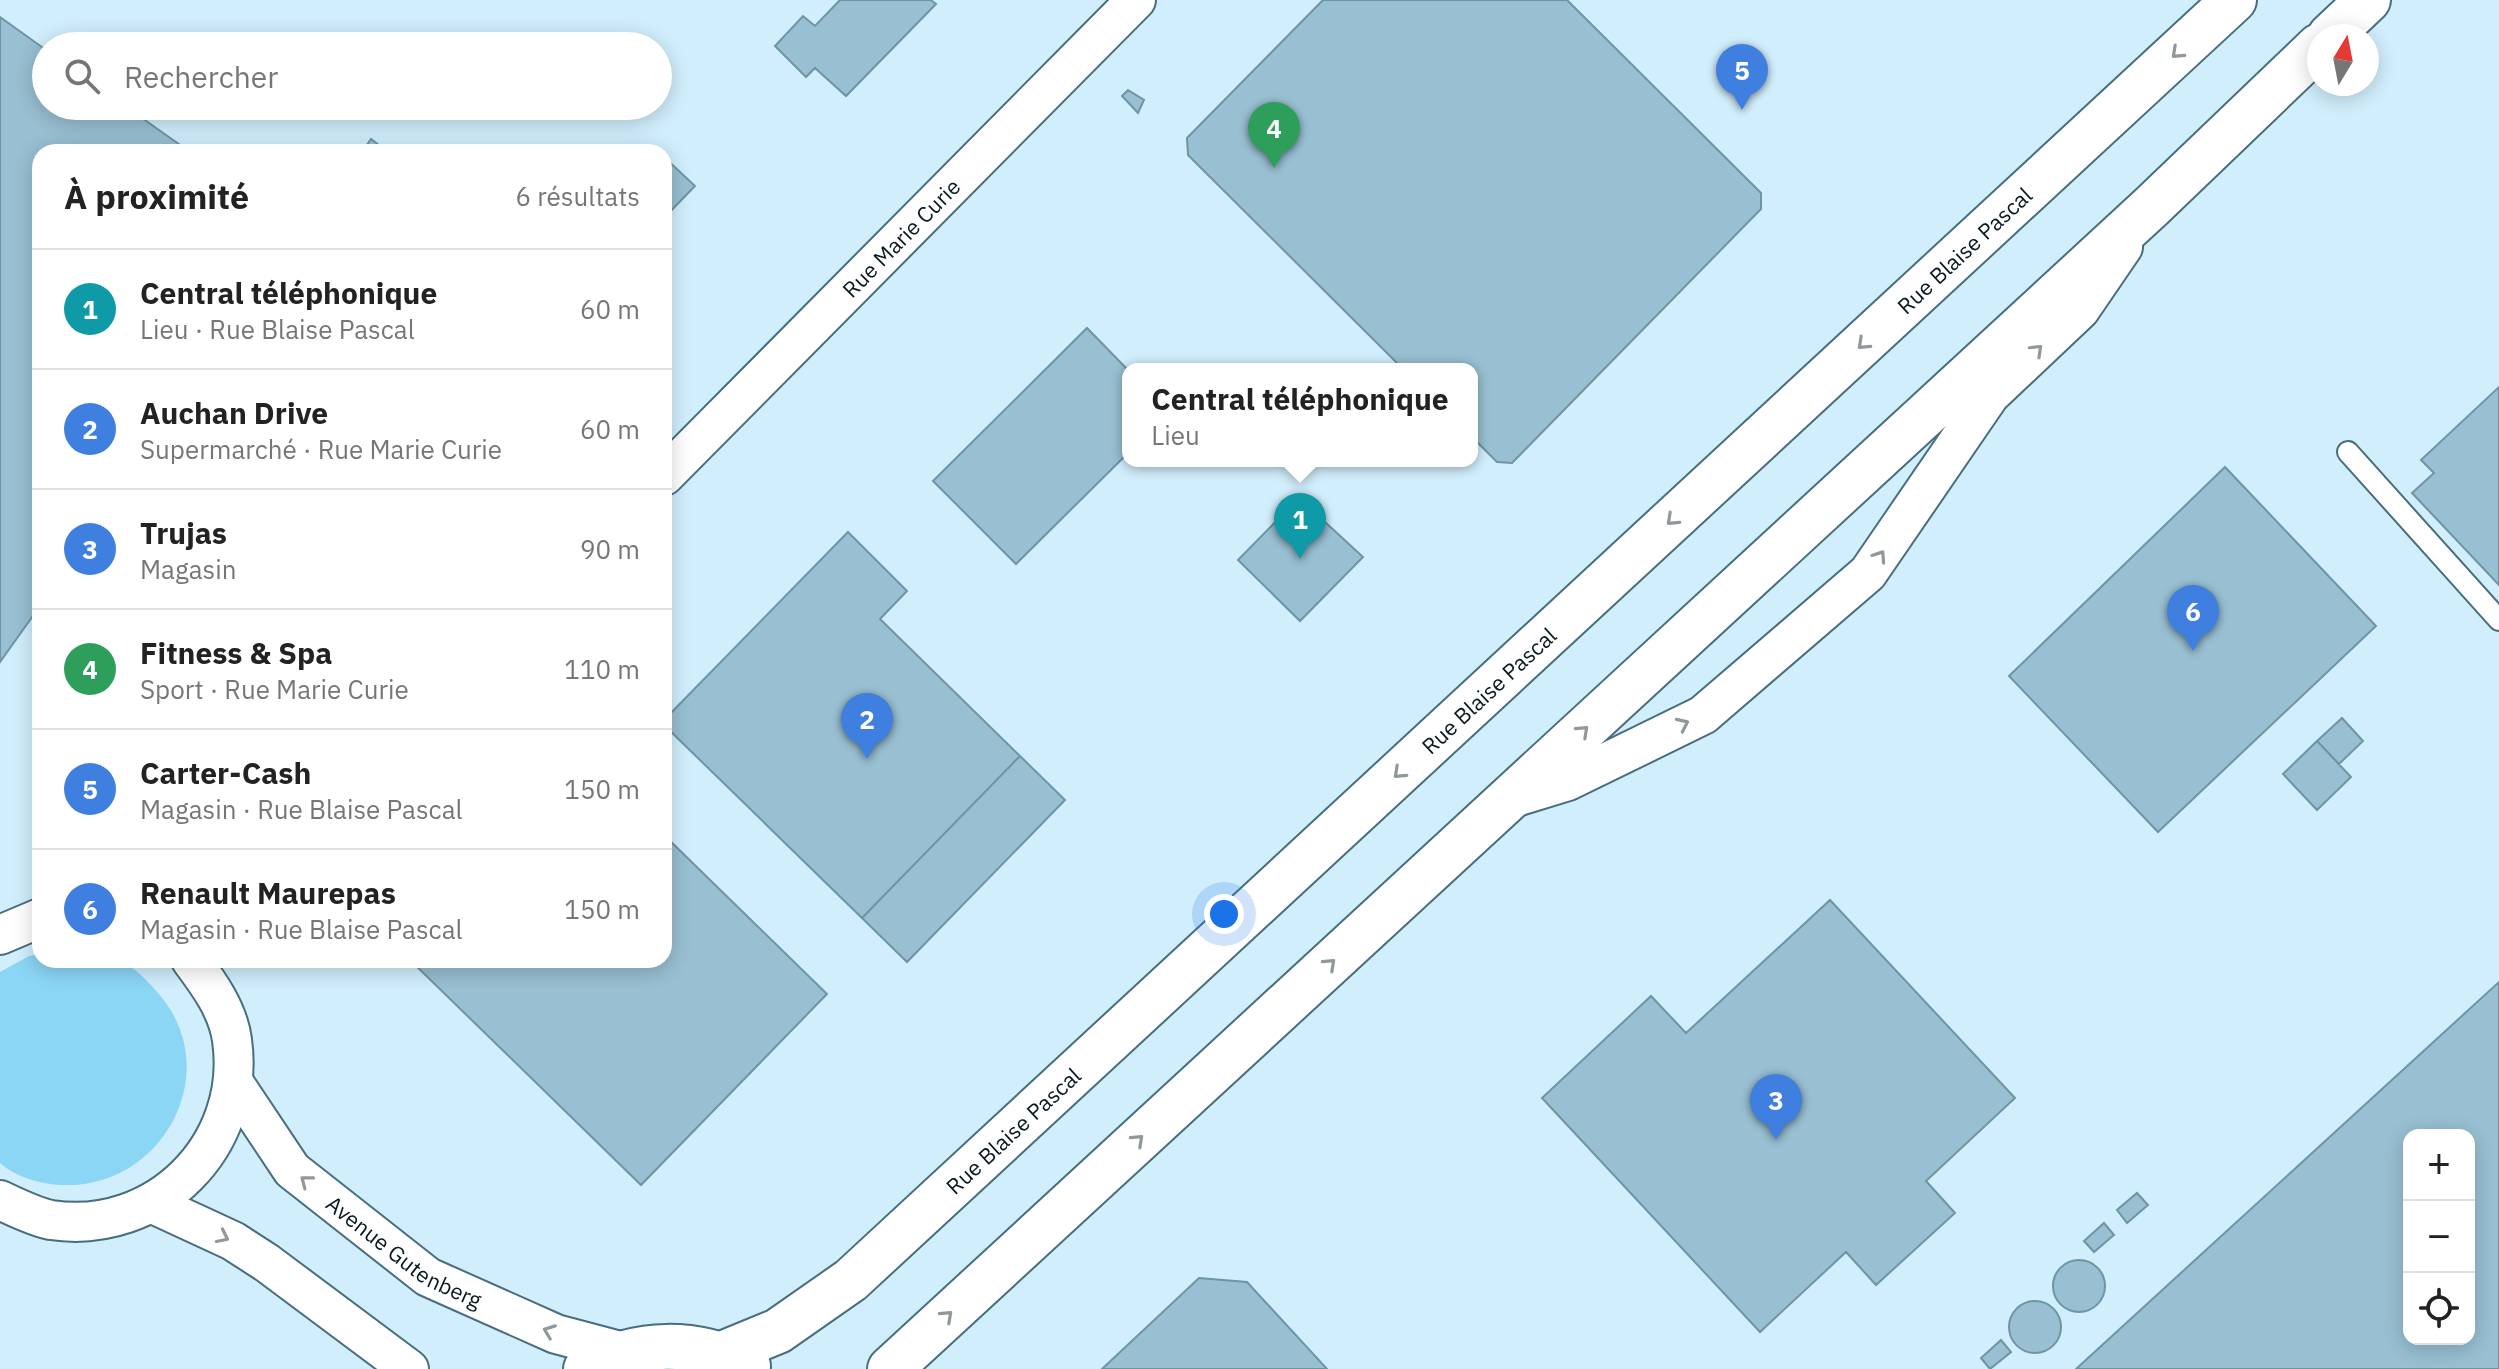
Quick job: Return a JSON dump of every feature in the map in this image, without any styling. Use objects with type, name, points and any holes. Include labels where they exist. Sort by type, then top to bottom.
[{"type":"street","name":"Rue Marie Curie","points":[[672,468],[1136,0]]},
{"type":"street","name":"Rue Blaise Pascal","points":[[738,1361],[851,1280],[2234,0]]},
{"type":"street","points":[[2343,24],[2368,0]]},
{"type":"street","points":[[890,1369],[2151,207],[2307,58]]},
{"type":"street","points":[[1509,799],[1568,781],[1703,715],[1868,573],[1990,395],[2080,310],[2151,207]]},
{"type":"street","points":[[0,935],[32,921]]},
{"type":"street","points":[[0,1200],[50,1219],[103,1221],[153,1204],[194,1172],[223,1127],[234,1083],[232,1038],[217,995],[197,968]]},
{"type":"street","name":"Avenue Gutenberg","points":[[234,1083],[292,1170],[428,1277],[556,1334],[605,1360]]},
{"type":"street","points":[[153,1204],[233,1241],[409,1369]]},
{"type":"street","points":[[605,1360],[682,1345],[738,1361]]},
{"type":"lane","points":[[2348,452],[2499,620]]},
{"type":"shaded area","points":[[0,0],[2499,0],[2499,1369],[0,1369]]},
{"type":"shaded area","points":[[32,955],[32,968],[132,968],[157,992],[177,1023],[186,1055],[185,1088],[174,1119],[155,1146],[130,1167],[98,1181],[62,1185],[46,1183],[22,1176],[0,1163],[0,972]]},
{"type":"building","points":[[840,0],[931,0],[936,4],[846,96],[815,68],[806,77],[775,46],[803,16],[815,26]]},
{"type":"building","points":[[1323,0],[1567,0],[1761,193],[1761,209],[1512,463],[1497,462],[1478,443],[1478,363],[1397,363],[1188,155],[1187,138]]},
{"type":"building","points":[[0,17],[32,40],[32,120],[145,120],[179,144],[32,144],[32,617],[0,662]]},
{"type":"building","points":[[1128,90],[1144,100],[1138,113],[1122,96]]},
{"type":"building","points":[[672,164],[695,186],[672,210]]},
{"type":"building","points":[[1087,328],[1122,364],[1122,459],[1016,564],[933,481]]},
{"type":"building","points":[[2499,387],[2499,585],[2412,493],[2434,473],[2421,460]]},
{"type":"building","points":[[2225,467],[2376,626],[2158,832],[2009,676]]},
{"type":"building","points":[[1299,498],[1363,557],[1300,621],[1238,560]]},
{"type":"building","points":[[848,532],[907,591],[880,619],[1020,756],[862,918],[672,733],[672,712]]},
{"type":"building","points":[[2342,718],[2363,741],[2339,764],[2317,741]]},
{"type":"building","points":[[2317,741],[2351,777],[2317,810],[2283,774]]},
{"type":"building","points":[[1020,756],[1065,800],[907,962],[862,918]]},
{"type":"building","points":[[672,843],[827,994],[641,1185],[418,968],[672,968]]},
{"type":"building","points":[[1830,900],[2015,1098],[1926,1181],[1955,1213],[1876,1285],[1846,1252],[1760,1332],[1542,1098],[1651,996],[1686,1033]]},
{"type":"building","points":[[2499,982],[2499,1369],[2076,1369]]},
{"type":"building","points":[[2137,1193],[2148,1205],[2127,1223],[2117,1210]]},
{"type":"building","points":[[2104,1223],[2114,1235],[2094,1252],[2084,1241]]},
{"type":"building","points":[[2079,1260],[2098,1267],[2105,1286],[2098,1305],[2079,1312],[2060,1305],[2053,1286],[2060,1267]]},
{"type":"building","points":[[1199,1278],[1247,1282],[1327,1369],[1102,1369]]},
{"type":"building","points":[[2035,1301],[2054,1308],[2061,1327],[2054,1346],[2035,1353],[2016,1346],[2009,1327],[2016,1308]]},
{"type":"building","points":[[2001,1340],[2011,1352],[1990,1369],[1981,1358]]},
{"type":"place","name":"Carter-Cash","points":[[1742,110]]},
{"type":"place","name":"Fitness & Spa","points":[[1274,168]]},
{"type":"place","name":"Central téléphonique","points":[[1300,559]]},
{"type":"place","name":"Renault Maurepas","points":[[2193,651]]},
{"type":"place","name":"Auchan Drive","points":[[867,759]]},
{"type":"place","name":"Trujas","points":[[1776,1140]]}]
